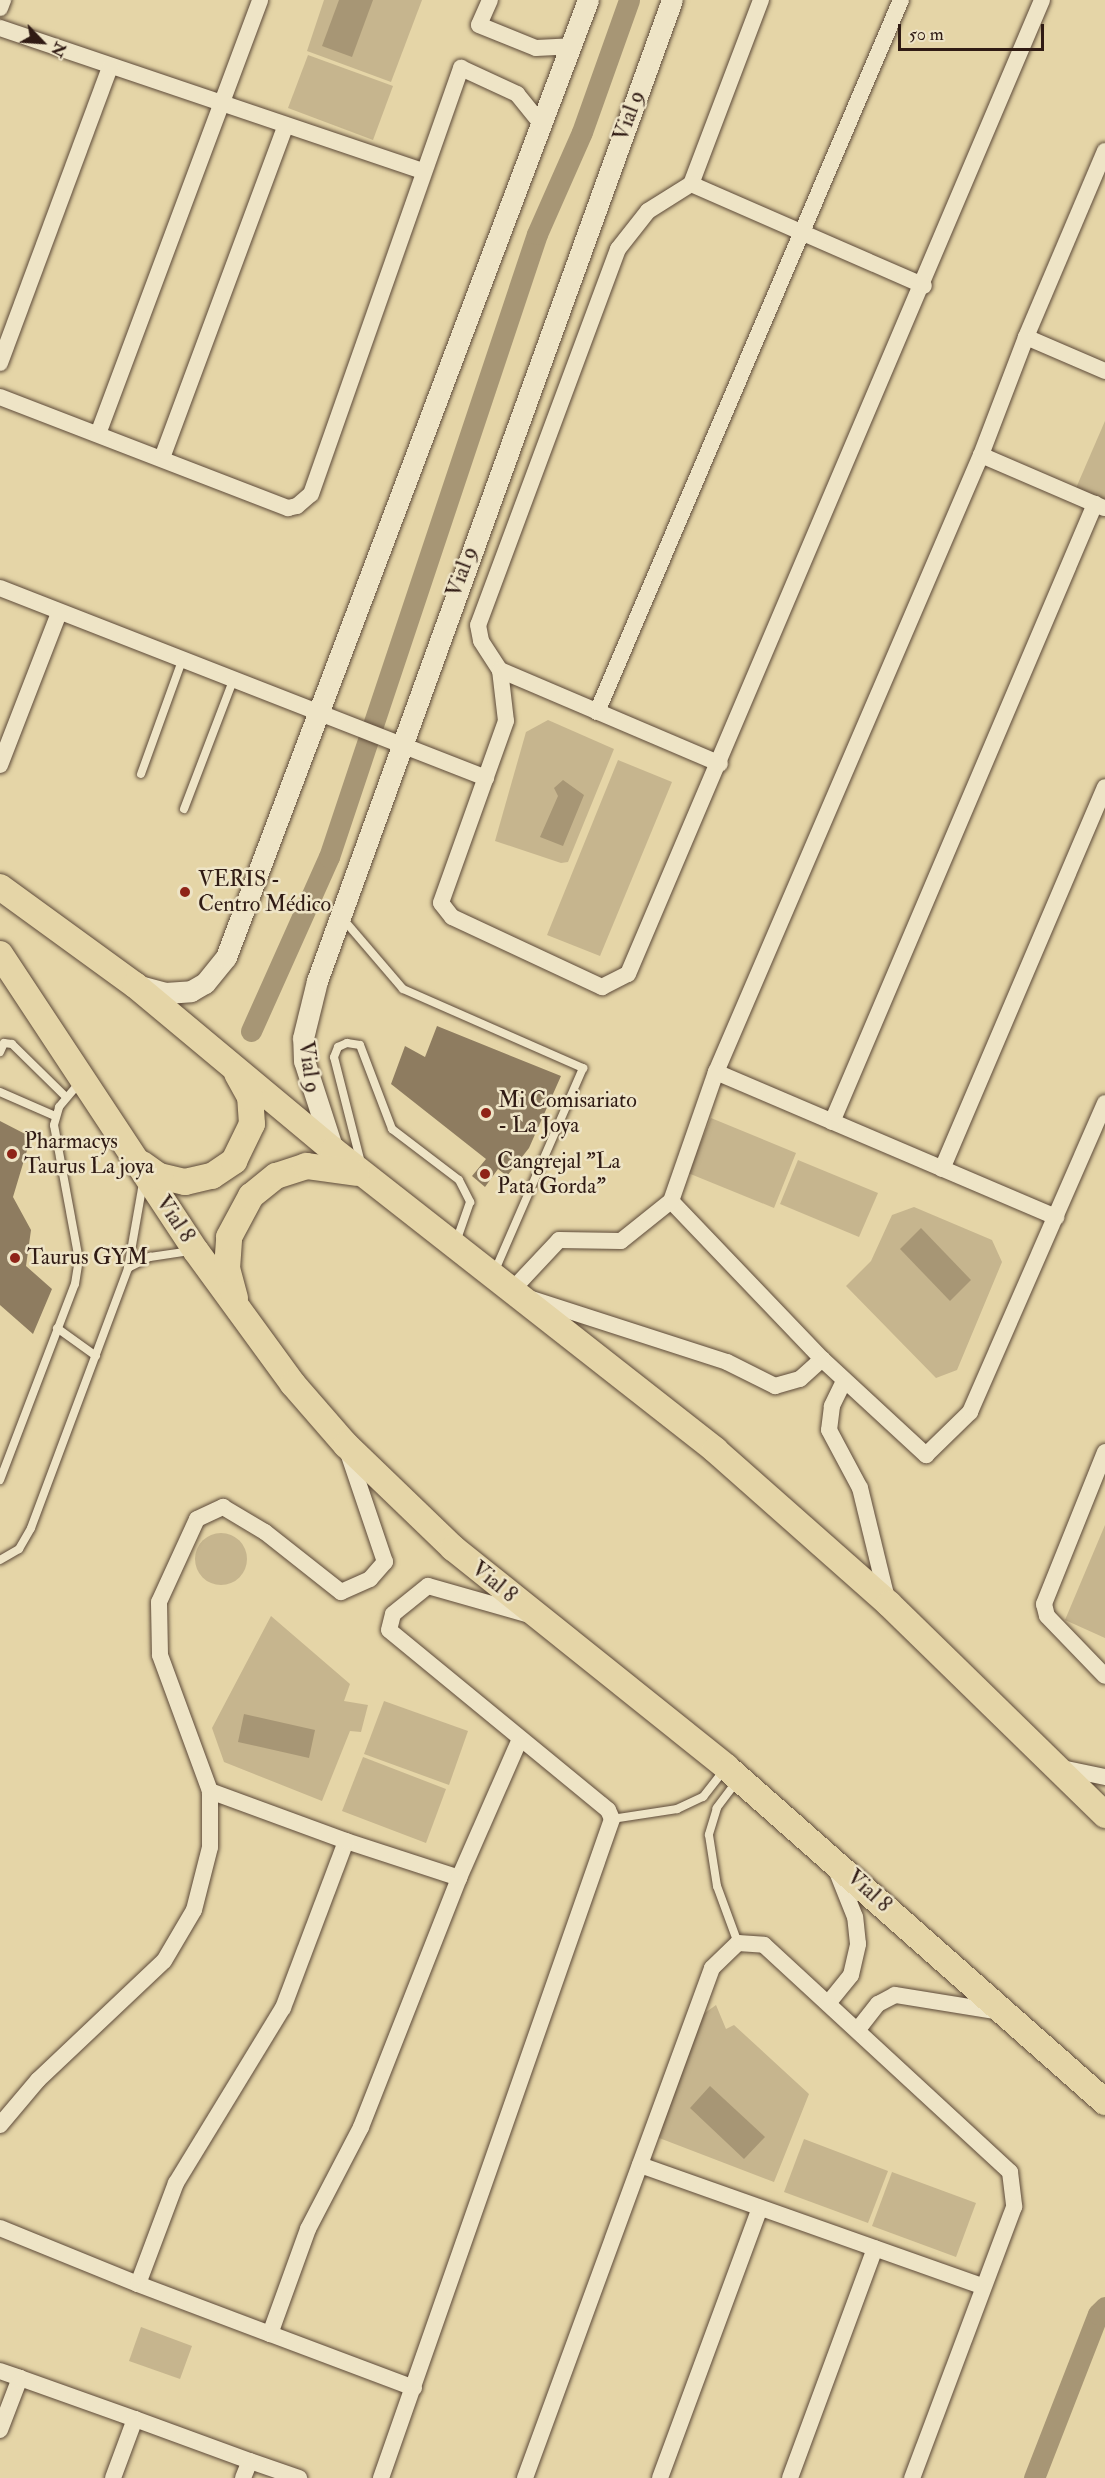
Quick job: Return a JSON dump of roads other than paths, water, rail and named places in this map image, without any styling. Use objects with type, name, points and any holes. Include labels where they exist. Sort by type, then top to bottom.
[{"type":"main road","points":[[0,887],[135,985],[333,1150],[511,1286],[715,1450],[889,1604],[1105,1815]]},
{"type":"main road","name":"Vial 8","points":[[0,954],[75,1088],[140,1166],[244,1318],[345,1444],[453,1548],[732,1773],[830,1857],[1105,2103]]},
{"type":"main road","points":[[140,1166],[159,1176],[185,1182],[212,1176],[234,1161],[248,1137],[252,1110],[244,1084],[227,1063]]},
{"type":"main road","points":[[244,1318],[230,1285],[227,1253],[234,1222],[251,1196],[291,1170],[322,1165],[353,1171],[372,1181]]},
{"type":"street","points":[[0,8],[3,0]]},
{"type":"street","points":[[98,434],[260,0]]},
{"type":"street","points":[[490,0],[479,25],[536,48],[571,46]]},
{"type":"street","points":[[135,985],[180,993],[216,972],[319,715],[383,538],[588,0]]},
{"type":"street","name":"Vial 9","points":[[333,1150],[307,1080],[303,1038],[340,915],[400,746],[672,0]]},
{"type":"street","points":[[761,0],[691,184],[648,211],[618,249],[478,625],[481,641],[500,670],[506,721],[443,887],[444,909],[602,987],[628,974],[924,286],[1042,0]]},
{"type":"street","points":[[597,712],[798,232],[901,0]]},
{"type":"street","points":[[0,28],[423,171]]},
{"type":"street","points":[[0,363],[110,67]]},
{"type":"street","points":[[0,397],[288,508],[307,499],[461,68],[517,94],[541,124]]},
{"type":"street","points":[[162,458],[286,125]]},
{"type":"street","points":[[822,1359],[800,1379],[775,1386],[727,1362],[511,1286],[559,1240],[621,1241],[671,1201],[716,1072],[981,455],[1026,337],[1105,151]]},
{"type":"street","points":[[691,184],[924,286]]},
{"type":"street","points":[[1026,337],[1105,371]]},
{"type":"street","points":[[831,1122],[1100,506],[981,455]]},
{"type":"street","points":[[0,588],[232,681],[486,778]]},
{"type":"street","points":[[0,765],[59,613]]},
{"type":"street","points":[[500,670],[720,764]]},
{"type":"street","points":[[942,1169],[1105,787]]},
{"type":"street","points":[[716,1072],[1056,1217]]},
{"type":"street","points":[[671,1201],[844,1381],[926,1455],[970,1412],[1105,1103]]},
{"type":"street","points":[[844,1381],[832,1406],[829,1430],[860,1488],[889,1604]]},
{"type":"street","points":[[0,2125],[38,2080],[164,1961],[194,1910],[210,1847],[210,1791],[160,1655],[159,1602],[198,1519],[223,1507],[265,1532],[340,1592],[370,1579],[385,1562],[345,1444]]},
{"type":"street","points":[[1104,1457],[1044,1604],[1047,1616],[1105,1676]]},
{"type":"street","points":[[381,2478],[612,1819],[389,1630],[393,1614],[428,1586],[540,1618]]},
{"type":"street","points":[[270,2334],[308,2229],[361,2127],[459,1878],[519,1741]]},
{"type":"street","points":[[1057,1767],[1105,1777]]},
{"type":"street","points":[[210,1791],[346,1841],[459,1878]]},
{"type":"street","points":[[138,2284],[176,2183],[283,2008],[346,1841]]},
{"type":"street","points":[[830,1857],[855,1917],[858,1944],[851,1976],[830,2001]]},
{"type":"street","points":[[525,2478],[712,1968],[738,1943],[764,1945],[830,2001],[1010,2172],[1014,2207],[982,2286],[912,2478]]},
{"type":"street","points":[[859,2028],[878,2004],[895,1995],[1004,2013]]},
{"type":"street","points":[[640,2165],[982,2286]]},
{"type":"street","points":[[660,2478],[760,2208]]},
{"type":"street","points":[[0,2228],[138,2284],[414,2388]]},
{"type":"street","points":[[790,2478],[875,2248]]},
{"type":"street","points":[[0,2371],[299,2478]]},
{"type":"street","points":[[0,2430],[20,2378]]},
{"type":"street","points":[[113,2478],[135,2419]]},
{"type":"street","points":[[243,2478],[250,2461]]},
{"type":"lane","points":[[141,774],[182,661]]},
{"type":"lane","points":[[184,809],[232,681]]},
{"type":"lane","points":[[340,915],[403,989],[583,1068],[511,1286]]},
{"type":"lane","points":[[0,1052],[4,1043],[12,1044],[75,1088],[55,1116],[79,1260],[57,1328],[0,1480]]},
{"type":"lane","points":[[372,1181],[334,1057],[338,1047],[346,1043],[360,1045],[392,1129],[459,1180],[470,1202],[455,1245]]},
{"type":"lane","points":[[0,1092],[55,1116]]},
{"type":"lane","points":[[0,1560],[19,1549],[31,1528],[128,1268],[138,1235],[140,1166]]},
{"type":"lane","points":[[128,1268],[162,1254],[196,1251]]},
{"type":"lane","points":[[57,1328],[96,1356]]},
{"type":"lane","points":[[612,1819],[677,1809],[703,1797],[732,1773]]},
{"type":"lane","points":[[732,1773],[717,1808],[709,1835],[717,1886],[738,1943]]},
{"type":"waterway","points":[[251,1031],[329,857],[537,234],[582,132],[629,0]]},
{"type":"waterway","points":[[1034,2478],[1098,2314],[1105,2307]]},
{"type":"place","name":"VERIS - Centro Médico","points":[[185,892]]},
{"type":"place","name":"Mi Comisariato - La Joya","points":[[486,1113]]},
{"type":"place","name":"Pharmacys Taurus La joya","points":[[12,1154]]},
{"type":"place","name":"Cangrejal \"La Pata Gorda\"","points":[[485,1174]]},
{"type":"place","name":"Taurus GYM","points":[[15,1258]]}]
